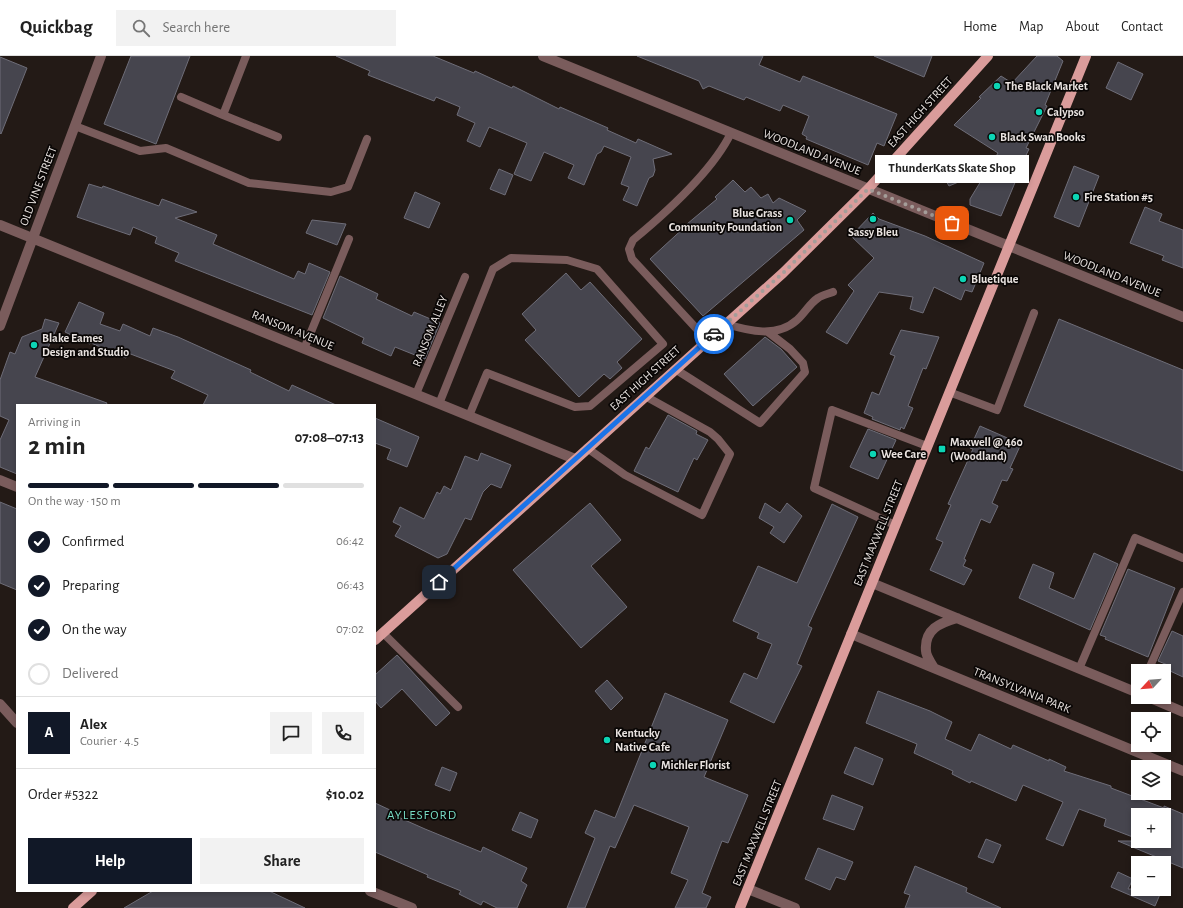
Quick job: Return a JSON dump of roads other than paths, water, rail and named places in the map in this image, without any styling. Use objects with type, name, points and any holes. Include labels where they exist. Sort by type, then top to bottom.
[{"type":"main road","name":"EAST HIGH STREET","points":[[379,637],[783,273],[868,189],[988,56]]},
{"type":"main road","name":"EAST MAXWELL STREET","points":[[740,908],[1086,56]]},
{"type":"main road","points":[[73,908],[91,892]]},
{"type":"street","name":"OLD VINE STREET","points":[[0,326],[101,56]]},
{"type":"street","name":"WOODLAND AVENUE","points":[[543,56],[1183,317]]},
{"type":"street","name":"RANSOM AVENUE","points":[[0,225],[575,459]]},
{"type":"street","points":[[0,480],[16,487]]},
{"type":"street","points":[[872,583],[1131,690]]},
{"type":"street","points":[[934,668],[925,652],[928,635],[939,624],[957,618]]},
{"type":"street","name":"TRANSYLVANIA PARK","points":[[851,634],[1183,771]]},
{"type":"street","points":[[0,704],[16,722]]},
{"type":"street","points":[[1164,704],[1183,712]]},
{"type":"street","points":[[748,889],[795,908]]},
{"type":"street","points":[[372,892],[412,908]]},
{"type":"lane","points":[[223,116],[246,56]]},
{"type":"lane","points":[[181,97],[223,116],[278,137]]},
{"type":"lane","points":[[75,126],[140,151],[166,148],[249,183],[331,192],[348,187],[367,139]]},
{"type":"lane","points":[[707,340],[632,260],[628,250],[633,240],[682,196],[723,148],[731,132]]},
{"type":"lane","points":[[304,349],[349,239]]},
{"type":"lane","points":[[439,404],[493,269],[511,258],[567,260],[597,268],[663,344],[590,406],[575,407],[487,373],[469,416]]},
{"type":"lane","name":"RANSOM ALLEY","points":[[416,394],[464,277]]},
{"type":"lane","points":[[726,324],[742,329],[768,332],[781,329],[796,322],[818,298],[833,292]]},
{"type":"lane","points":[[949,392],[997,410],[1034,313]]},
{"type":"lane","points":[[675,369],[760,423],[805,372],[803,363],[790,349],[768,332]]},
{"type":"lane","points":[[587,448],[625,475],[702,515],[730,454],[718,438],[710,432],[645,396]]},
{"type":"lane","points":[[895,525],[814,488],[832,410],[927,446]]},
{"type":"lane","points":[[1079,669],[1135,538],[1183,558]]},
{"type":"lane","points":[[1151,664],[1183,592]]},
{"type":"lane","points":[[379,637],[458,707]]},
{"type":"place","name":"The Black Market","points":[[997,86]]},
{"type":"place","name":"Calypso","points":[[1039,112]]},
{"type":"place","name":"Black Swan Books","points":[[992,137]]},
{"type":"place","name":"Fire Station #5","points":[[1076,197]]},
{"type":"place","name":"Sassy Bleu","points":[[873,219]]},
{"type":"place","name":"Blue Grass Community Foundation","points":[[790,220]]},
{"type":"place","name":"ThunderKats Skate Shop","points":[[952,223]]},
{"type":"place","name":"Bluetique","points":[[963,279]]},
{"type":"place","name":"Blake Eames Design and Studio","points":[[34,345]]},
{"type":"place","name":"Maxwell @ 460 (Woodland)","points":[[942,449]]},
{"type":"place","name":"Wee Care","points":[[873,454]]},
{"type":"place","name":"Kentucky Native Cafe","points":[[607,740]]},
{"type":"place","name":"Michler Florist","points":[[653,765]]},
{"type":"district","name":"AYLESFORD","points":[[422,814]]}]
